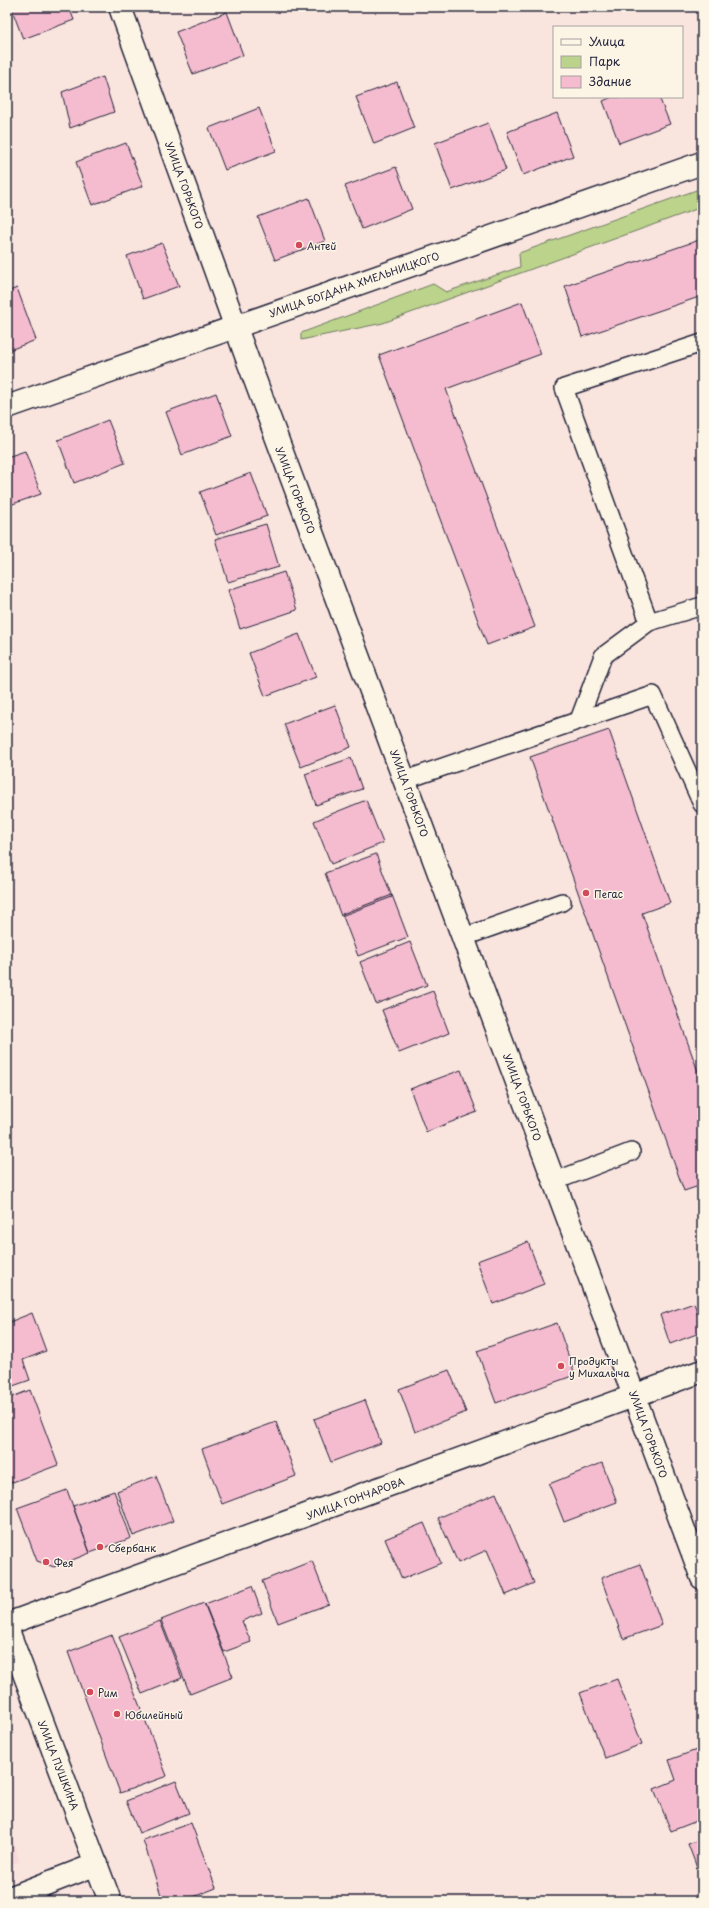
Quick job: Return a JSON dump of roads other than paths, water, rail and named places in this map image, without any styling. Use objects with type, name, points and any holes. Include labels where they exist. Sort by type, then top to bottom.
[{"type":"street","name":"УЛИЦА ГОРЬКОГО","points":[[120,7],[235,325],[702,1578]]},
{"type":"street","name":"УЛИЦА БОГДАНА ХМЕЛЬНИЦКОГО","points":[[7,407],[235,325],[702,163]]},
{"type":"street","name":"УЛИЦА ГОНЧАРОВА","points":[[7,1624],[702,1371]]},
{"type":"street","name":"УЛИЦА ПУШКИНА","points":[[7,1628],[110,1901]]},
{"type":"street","points":[[7,1899],[97,1864]]},
{"type":"lane","points":[[649,622],[564,388],[702,343]]},
{"type":"lane","points":[[579,720],[603,656],[649,622],[702,606]]},
{"type":"lane","points":[[405,780],[653,695],[702,804]]},
{"type":"lane","points":[[464,937],[562,902]]},
{"type":"lane","points":[[555,1181],[631,1152]]},
{"type":"place","name":"Антей","points":[[299,245]]},
{"type":"place","name":"Пегас","points":[[586,893]]},
{"type":"place","name":"Продукты у Михалыча","points":[[561,1366]]},
{"type":"place","name":"Сбербанк","points":[[100,1547]]},
{"type":"place","name":"Фея","points":[[46,1562]]},
{"type":"place","name":"Рим","points":[[90,1692]]},
{"type":"place","name":"Юбилейный","points":[[117,1714]]}]
